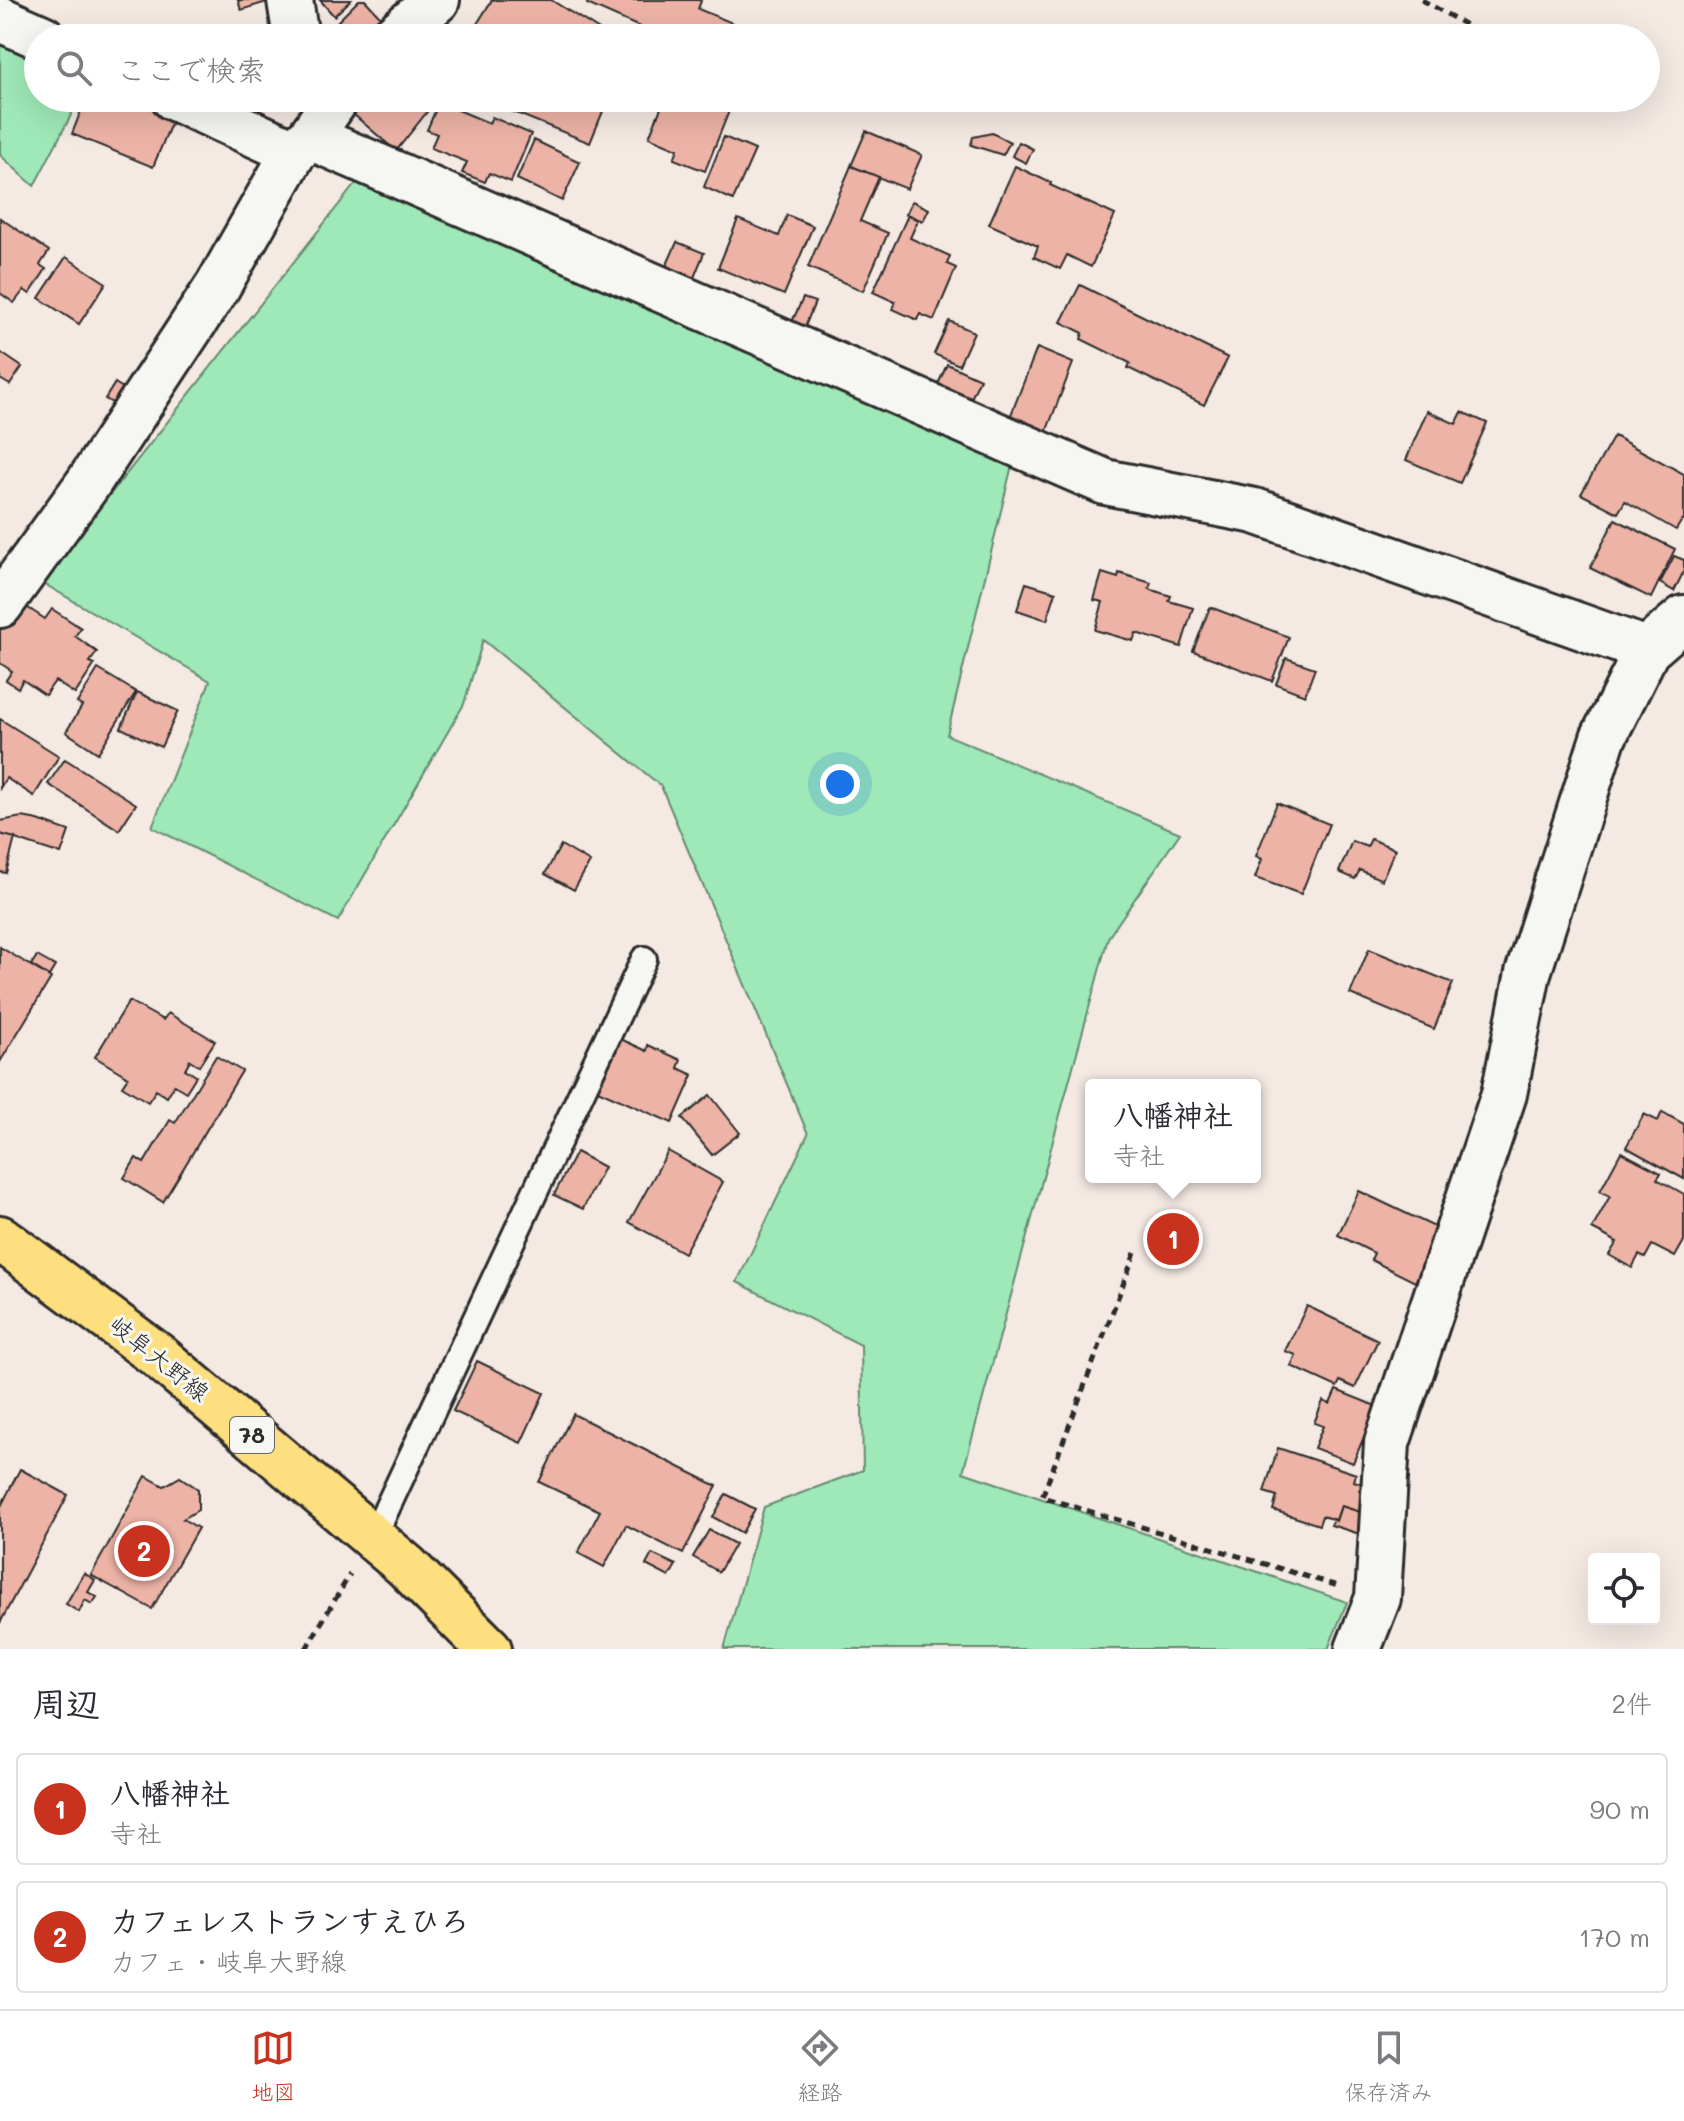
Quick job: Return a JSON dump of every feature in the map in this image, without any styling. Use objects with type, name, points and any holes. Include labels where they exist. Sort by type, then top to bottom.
[{"type":"main road","name":"岐阜大野線","points":[[0,1238],[157,1355],[406,1566],[489,1649]]},
{"type":"street","points":[[290,0],[294,24]]},
{"type":"street","points":[[409,24],[437,0]]},
{"type":"street","points":[[0,19],[24,30]]},
{"type":"street","points":[[232,112],[303,129],[1105,482],[1255,511],[1647,650]]},
{"type":"street","points":[[0,605],[87,485],[218,286],[303,129],[322,112]]},
{"type":"street","points":[[1358,1649],[1378,1598],[1387,1443],[1504,1094],[1528,973],[1603,738],[1647,650],[1684,618]]},
{"type":"lane","points":[[373,1538],[644,959]]},
{"type":"path","points":[[1422,0],[1464,24]]},
{"type":"path","points":[[1135,1253],[1042,1497],[1378,1598]]},
{"type":"path","points":[[306,1649],[373,1538]]},
{"type":"green space","points":[[0,34],[24,45],[24,112],[73,112],[34,186],[0,155]]},
{"type":"green space","points":[[356,183],[1012,465],[947,735],[1180,833],[1108,938],[963,1472],[1347,1602],[1328,1649],[724,1649],[764,1507],[863,1470],[861,1345],[737,1282],[808,1134],[661,786],[483,640],[464,704],[338,921],[152,827],[210,681],[41,582]]},
{"type":"building","points":[[238,0],[273,0],[241,10]]},
{"type":"building","points":[[320,0],[351,0],[334,16]]},
{"type":"building","points":[[359,0],[365,0],[387,24],[335,24]]},
{"type":"building","points":[[492,0],[551,0],[590,24],[477,24]]},
{"type":"building","points":[[588,0],[699,0],[698,9],[735,24],[633,24],[587,4]]},
{"type":"building","points":[[81,112],[176,112],[153,167],[72,134]]},
{"type":"building","points":[[355,112],[427,112],[396,151],[353,114]]},
{"type":"building","points":[[435,112],[463,112],[489,123],[492,117],[531,134],[511,182],[489,173],[485,182],[462,173],[467,162],[431,148],[437,134],[427,130]]},
{"type":"building","points":[[513,112],[603,112],[590,143]]},
{"type":"building","points":[[659,112],[729,112],[705,171],[674,159],[678,149],[649,137]]},
{"type":"building","points":[[866,131],[922,155],[907,189],[851,166]]},
{"type":"building","points":[[992,133],[1010,142],[1003,155],[971,145],[973,137]]},
{"type":"building","points":[[724,137],[755,150],[733,200],[704,187]]},
{"type":"building","points":[[534,140],[580,162],[562,201],[517,179]]},
{"type":"building","points":[[1019,142],[1033,149],[1026,163],[1012,156]]},
{"type":"building","points":[[851,166],[879,177],[860,221],[888,233],[863,291],[808,267]]},
{"type":"building","points":[[1015,166],[1115,215],[1091,267],[1067,255],[1060,269],[1034,257],[1038,246],[989,224]]},
{"type":"building","points":[[912,201],[929,209],[923,221],[906,214]]},
{"type":"building","points":[[787,215],[813,226],[784,295],[718,268],[738,219],[779,236]]},
{"type":"building","points":[[908,215],[918,220],[910,238],[950,256],[947,264],[956,268],[934,320],[920,314],[917,320],[893,309],[895,302],[873,292]]},
{"type":"building","points":[[0,218],[49,251],[40,265],[46,269],[30,294],[24,290],[14,303],[0,293]]},
{"type":"building","points":[[677,242],[704,253],[693,280],[665,269]]},
{"type":"building","points":[[66,257],[106,283],[79,324],[39,298]]},
{"type":"building","points":[[1080,285],[1228,358],[1204,405],[1128,368],[1130,363],[1081,339],[1083,333],[1061,322]]},
{"type":"building","points":[[803,298],[815,302],[804,329],[791,324]]},
{"type":"building","points":[[949,321],[974,332],[959,365],[934,354]]},
{"type":"building","points":[[1037,348],[1073,363],[1045,435],[1009,420]]},
{"type":"building","points":[[0,352],[22,367],[10,385],[0,379]]},
{"type":"building","points":[[947,364],[980,379],[969,403],[936,389]]},
{"type":"building","points":[[115,383],[126,390],[116,405],[105,399]]},
{"type":"building","points":[[1427,411],[1456,424],[1462,412],[1487,423],[1460,483],[1406,460]]},
{"type":"building","points":[[1614,436],[1684,474],[1684,521],[1676,530],[1625,501],[1618,513],[1581,494]]},
{"type":"building","points":[[1615,519],[1675,549],[1651,598],[1590,568]]},
{"type":"building","points":[[1674,556],[1684,560],[1684,571],[1674,591],[1660,583]]},
{"type":"building","points":[[1102,573],[1118,578],[1119,573],[1151,583],[1149,589],[1171,596],[1169,601],[1193,608],[1181,647],[1136,633],[1133,641],[1095,630],[1103,602],[1094,600]]},
{"type":"building","points":[[1026,583],[1056,592],[1047,620],[1017,610]]},
{"type":"building","points":[[19,602],[45,619],[52,609],[81,628],[75,636],[97,652],[90,662],[95,664],[75,694],[55,681],[45,695],[23,680],[18,688],[6,680],[12,671],[0,663],[0,630]]},
{"type":"building","points":[[1210,607],[1289,637],[1272,681],[1193,651]]},
{"type":"building","points":[[1286,658],[1315,668],[1305,695],[1276,684]]},
{"type":"building","points":[[98,669],[136,692],[98,753],[66,732],[82,706],[77,703]]},
{"type":"building","points":[[137,692],[178,711],[161,747],[121,728]]},
{"type":"building","points":[[0,719],[59,756],[34,796],[6,778],[0,788]]},
{"type":"building","points":[[65,759],[136,804],[119,830],[48,784]]},
{"type":"building","points":[[1277,803],[1329,824],[1301,894],[1255,878],[1262,859],[1256,856]]},
{"type":"building","points":[[22,817],[69,831],[61,854],[0,834],[0,821]]},
{"type":"building","points":[[0,834],[15,838],[6,873],[0,872]]},
{"type":"building","points":[[1371,839],[1395,849],[1382,880],[1360,870],[1355,879],[1339,872],[1352,841],[1367,847]]},
{"type":"building","points":[[561,845],[590,862],[574,890],[545,874]]},
{"type":"building","points":[[0,947],[51,978],[0,1062]]},
{"type":"building","points":[[1369,949],[1453,983],[1434,1029],[1350,994]]},
{"type":"building","points":[[37,956],[55,966],[49,976],[31,965]]},
{"type":"building","points":[[129,1001],[163,1020],[168,1013],[215,1041],[199,1066],[190,1060],[185,1069],[196,1076],[186,1092],[174,1085],[167,1097],[156,1090],[148,1102],[122,1086],[128,1077],[95,1057]]},
{"type":"building","points":[[616,1037],[647,1051],[648,1045],[681,1060],[678,1068],[693,1075],[672,1123],[593,1088]]},
{"type":"building","points":[[216,1056],[242,1071],[163,1202],[124,1178],[136,1158],[144,1163],[170,1120],[175,1123]]},
{"type":"building","points":[[710,1095],[740,1133],[712,1155],[682,1118]]},
{"type":"building","points":[[1662,1112],[1684,1124],[1684,1179],[1626,1147],[1644,1114],[1658,1121]]},
{"type":"building","points":[[668,1151],[723,1182],[684,1253],[629,1222]]},
{"type":"building","points":[[576,1152],[604,1167],[583,1209],[554,1195]]},
{"type":"building","points":[[1621,1152],[1661,1173],[1657,1179],[1684,1194],[1684,1241],[1675,1257],[1652,1245],[1645,1258],[1639,1255],[1632,1268],[1609,1255],[1617,1242],[1592,1229],[1610,1196],[1600,1191]]},
{"type":"building","points":[[1359,1191],[1441,1230],[1415,1282],[1371,1260],[1374,1253],[1338,1235]]},
{"type":"building","points":[[1307,1306],[1378,1340],[1355,1388],[1340,1381],[1337,1387],[1291,1366],[1296,1355],[1285,1351]]},
{"type":"building","points":[[477,1361],[544,1393],[521,1443],[453,1411]]},
{"type":"building","points":[[1336,1390],[1386,1410],[1376,1435],[1366,1432],[1353,1463],[1314,1448],[1323,1426],[1314,1423],[1323,1401],[1330,1404]]},
{"type":"building","points":[[573,1414],[717,1486],[683,1554],[626,1525],[604,1567],[578,1553],[600,1511],[539,1482]]},
{"type":"building","points":[[1278,1448],[1356,1474],[1354,1481],[1369,1486],[1360,1512],[1341,1506],[1336,1520],[1322,1516],[1319,1525],[1273,1510],[1277,1496],[1264,1492]]},
{"type":"building","points":[[20,1469],[68,1495],[0,1623],[0,1508]]},
{"type":"building","points":[[146,1476],[164,1486],[180,1477],[198,1489],[198,1510],[183,1519],[198,1528],[152,1609],[91,1575]]},
{"type":"building","points":[[726,1494],[755,1509],[742,1533],[713,1517]]},
{"type":"building","points":[[1341,1506],[1360,1512],[1362,1506],[1363,1535],[1331,1525],[1333,1519],[1336,1521]]},
{"type":"building","points":[[709,1530],[735,1544],[719,1572],[693,1557]]},
{"type":"building","points":[[652,1554],[676,1565],[669,1577],[646,1565]]},
{"type":"building","points":[[84,1573],[95,1580],[88,1592],[97,1597],[92,1604],[85,1600],[79,1612],[66,1604]]},
{"type":"place","name":"八幡神社","points":[[1173,1239]]},
{"type":"place","name":"カフェレストランすえひろ","points":[[144,1551]]}]
